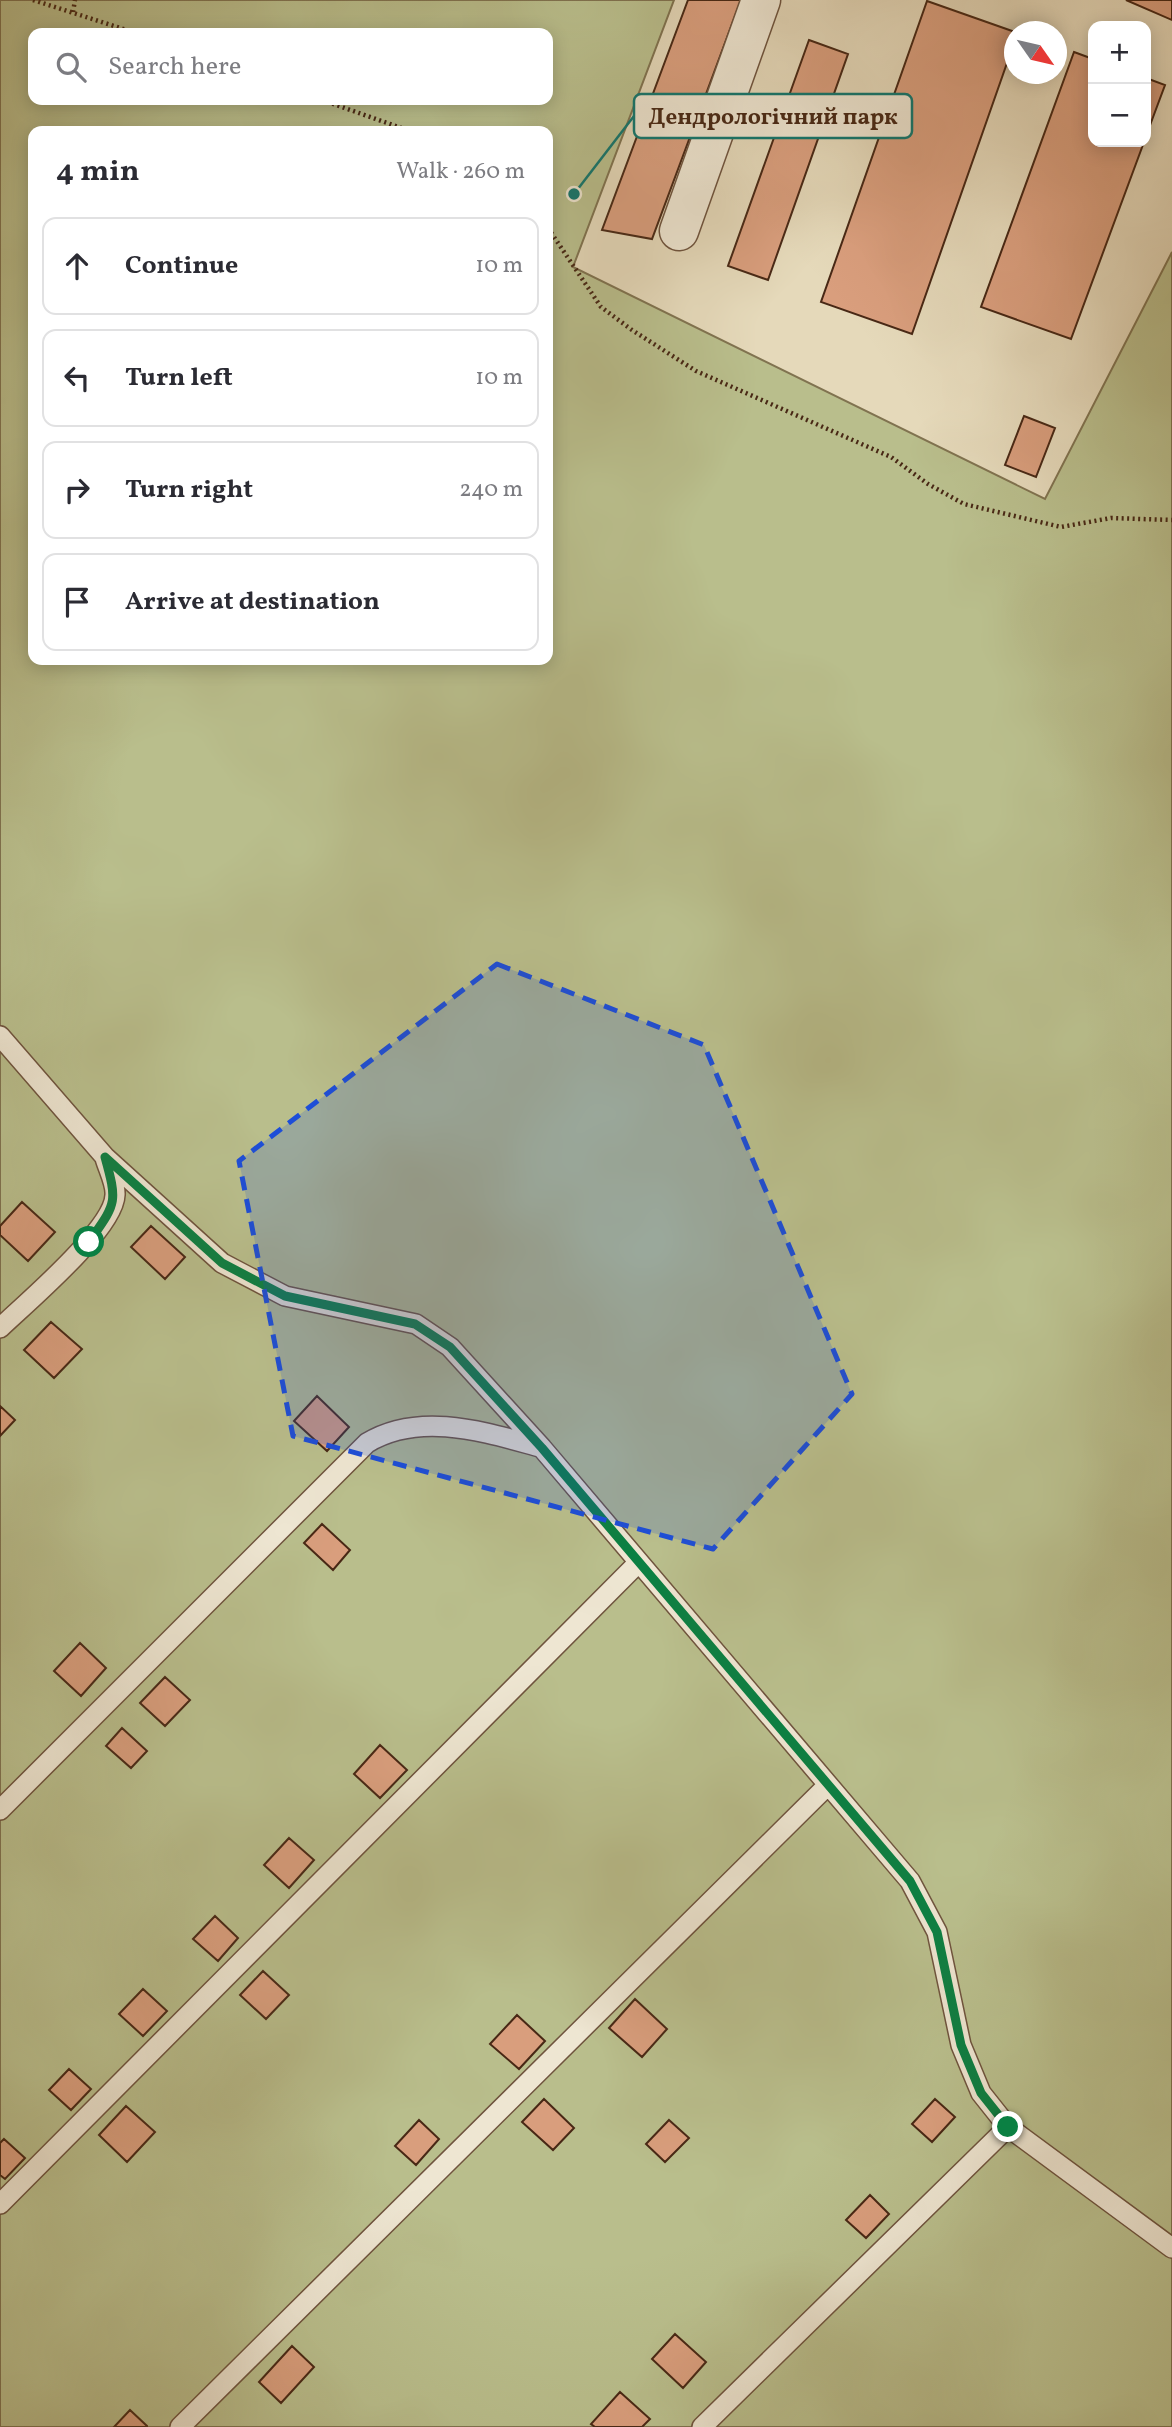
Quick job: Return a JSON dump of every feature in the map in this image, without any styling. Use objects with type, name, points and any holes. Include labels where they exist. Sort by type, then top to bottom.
[{"type":"street","points":[[679,231],[761,0]]},
{"type":"lane","points":[[0,1035],[105,1157],[222,1263],[285,1296],[357,1309],[415,1324],[450,1347],[542,1448],[910,1881],[937,1932],[961,2045],[981,2093],[1008,2127],[1172,2248]]},
{"type":"lane","points":[[0,1328],[89,1242],[106,1217],[115,1195],[105,1157]]},
{"type":"lane","points":[[0,1810],[367,1443],[388,1430],[432,1426],[481,1431],[542,1448]]},
{"type":"lane","points":[[0,2204],[639,1562]]},
{"type":"lane","points":[[180,2427],[828,1785]]},
{"type":"lane","points":[[702,2427],[1008,2127]]},
{"type":"path","points":[[33,0],[121,28]]},
{"type":"path","points":[[73,12],[75,0]]},
{"type":"path","points":[[336,105],[396,126]]},
{"type":"path","points":[[553,235],[601,307],[632,330],[696,371],[891,457],[928,484],[964,504],[1061,527],[1111,518],[1172,520]]},
{"type":"highlighted area","points":[[497,964],[704,1045],[852,1394],[713,1549],[293,1436],[239,1161]]},
{"type":"green space","points":[[0,0],[674,0],[573,267],[1045,499],[1172,252],[1172,2427],[0,2427]]},
{"type":"building","points":[[688,0],[741,0],[652,239],[602,230]]},
{"type":"building","points":[[1126,0],[1172,0],[1172,20]]},
{"type":"building","points":[[927,1],[1004,28],[1004,72],[912,334],[821,302]]},
{"type":"building","points":[[809,40],[848,54],[768,280],[728,266]]},
{"type":"building","points":[[1074,52],[1088,57],[1088,147],[1142,147],[1071,339],[981,307],[1062,84],[1067,84],[1067,71]]},
{"type":"building","points":[[1151,80],[1165,85],[1151,123]]},
{"type":"building","points":[[1024,416],[1055,428],[1036,477],[1005,465]]},
{"type":"building","points":[[22,1202],[55,1232],[28,1261],[0,1235],[0,1226]]},
{"type":"building","points":[[151,1226],[185,1257],[165,1279],[131,1247]]},
{"type":"building","points":[[51,1322],[82,1349],[54,1378],[24,1350]]},
{"type":"building","points":[[317,1396],[349,1427],[327,1451],[294,1421]]},
{"type":"building","points":[[0,1406],[15,1420],[0,1436]]},
{"type":"building","points":[[322,1524],[350,1550],[333,1570],[304,1543]]},
{"type":"building","points":[[80,1643],[106,1668],[81,1696],[54,1671]]},
{"type":"building","points":[[165,1677],[190,1700],[165,1726],[140,1703]]},
{"type":"building","points":[[122,1728],[147,1751],[131,1768],[106,1746]]},
{"type":"building","points":[[380,1745],[407,1770],[380,1798],[354,1774]]},
{"type":"building","points":[[289,1838],[314,1860],[289,1888],[264,1865]]},
{"type":"building","points":[[215,1916],[238,1938],[218,1961],[193,1939]]},
{"type":"building","points":[[263,1971],[289,1995],[266,2019],[240,1995]]},
{"type":"building","points":[[143,1989],[167,2011],[143,2036],[119,2014]]},
{"type":"building","points":[[635,1999],[667,2029],[642,2057],[609,2028]]},
{"type":"building","points":[[517,2015],[545,2041],[519,2069],[490,2044]]},
{"type":"building","points":[[69,2069],[91,2089],[71,2110],[49,2090]]},
{"type":"building","points":[[544,2099],[574,2128],[553,2150],[522,2122]]},
{"type":"building","points":[[935,2099],[955,2117],[932,2142],[912,2124]]},
{"type":"building","points":[[126,2106],[155,2132],[127,2162],[99,2135]]},
{"type":"building","points":[[419,2120],[439,2139],[416,2165],[395,2146]]},
{"type":"building","points":[[669,2120],[689,2138],[665,2162],[646,2144]]},
{"type":"building","points":[[4,2139],[25,2158],[5,2179],[0,2175],[0,2143]]},
{"type":"building","points":[[870,2195],[889,2214],[866,2238],[846,2220]]},
{"type":"building","points":[[675,2334],[706,2362],[683,2388],[652,2359]]},
{"type":"building","points":[[292,2346],[314,2367],[281,2403],[259,2382]]},
{"type":"building","points":[[620,2392],[650,2419],[642,2427],[595,2427],[591,2424]]},
{"type":"building","points":[[130,2410],[147,2426],[147,2427],[114,2427]]},
{"type":"place","name":"Дендрологічний парк","points":[[574,194]]},
{"type":"route","points":[[89,1242],[106,1217],[115,1195],[105,1157],[222,1263],[285,1296],[357,1309],[415,1324],[450,1347],[542,1448],[910,1881],[937,1932],[961,2045],[981,2093],[1008,2127]]}]
